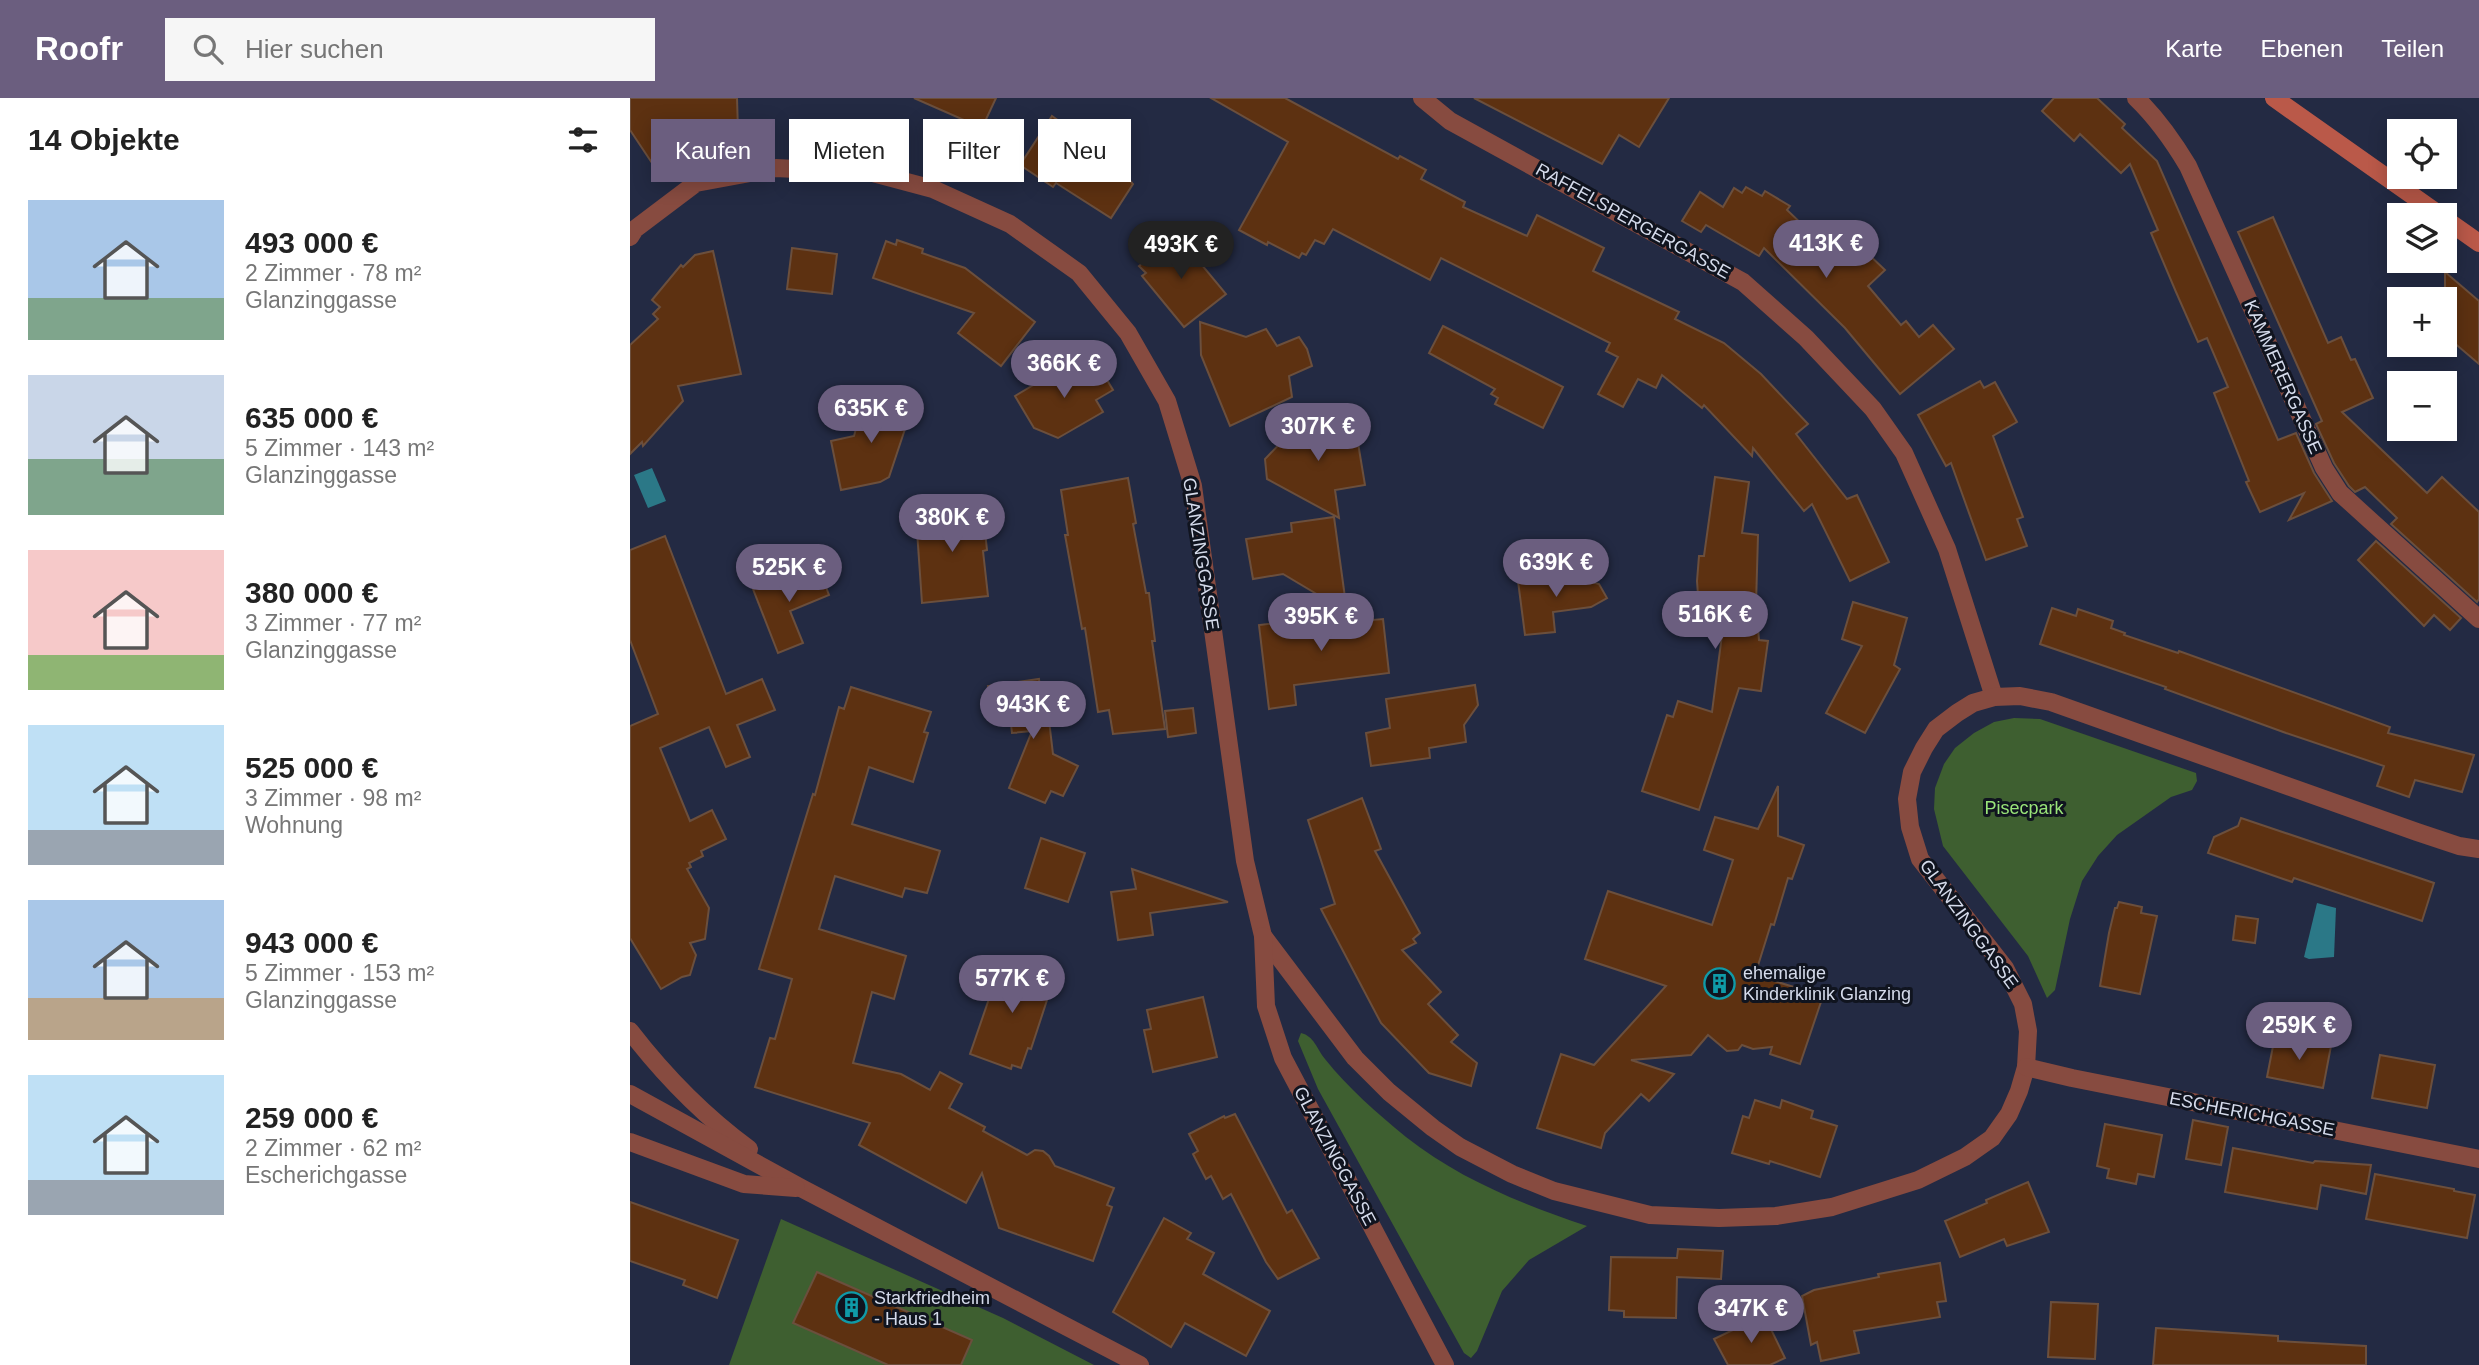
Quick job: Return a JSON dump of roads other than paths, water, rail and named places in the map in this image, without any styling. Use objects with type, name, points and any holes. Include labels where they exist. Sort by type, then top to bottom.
[{"type":"main road","points":[[2274,98],[2423,203]]},
{"type":"main road","points":[[2457,227],[2479,243]]},
{"type":"street","name":"RAFFELSPERGERGASSE","points":[[1422,98],[1450,121],[1743,282],[1806,338],[1873,409],[1904,453],[1947,549],[1994,697]]},
{"type":"street","name":"KAMMERERGASSE","points":[[2137,98],[2154,115],[2188,166],[2329,476],[2340,493],[2479,619]]},
{"type":"street","name":"GLANZINGGASSE","points":[[630,237],[635,229],[696,183],[776,168],[873,173],[933,190],[1010,223],[1079,273],[1128,333],[1167,401],[1193,486],[1245,861],[1264,936],[1266,1006],[1283,1058],[1445,1365]]},
{"type":"street","name":"GLANZINGGASSE","points":[[1264,936],[1355,1058],[1390,1092],[1460,1147],[1544,1187],[1650,1215],[1719,1218],[1776,1216],[1832,1207],[1918,1180],[1965,1157],[1992,1138],[2009,1114],[2019,1091],[2026,1067],[2028,1031],[2023,1004],[2005,968],[1920,859],[1908,813],[1907,799],[1912,772],[1937,729],[1973,703],[1994,697],[2020,696],[2051,702],[2417,832],[2459,846],[2479,849]]},
{"type":"street","points":[[630,1031],[654,1062],[729,1134],[803,1189]]},
{"type":"street","name":"ESCHERICHGASSE","points":[[2026,1067],[2072,1079],[2479,1159]]},
{"type":"street","points":[[630,1094],[803,1189],[1140,1365]]},
{"type":"street","points":[[630,1142],[744,1184],[803,1189]]},
{"type":"place","name":"ehemalige Kinderklinik Glanzing","points":[[1720,983]]},
{"type":"place","name":"Starkfriedheim - Haus 1","points":[[851,1308]]},
{"type":"park label","name":"Pisecpark","points":[[2024,808]]}]
